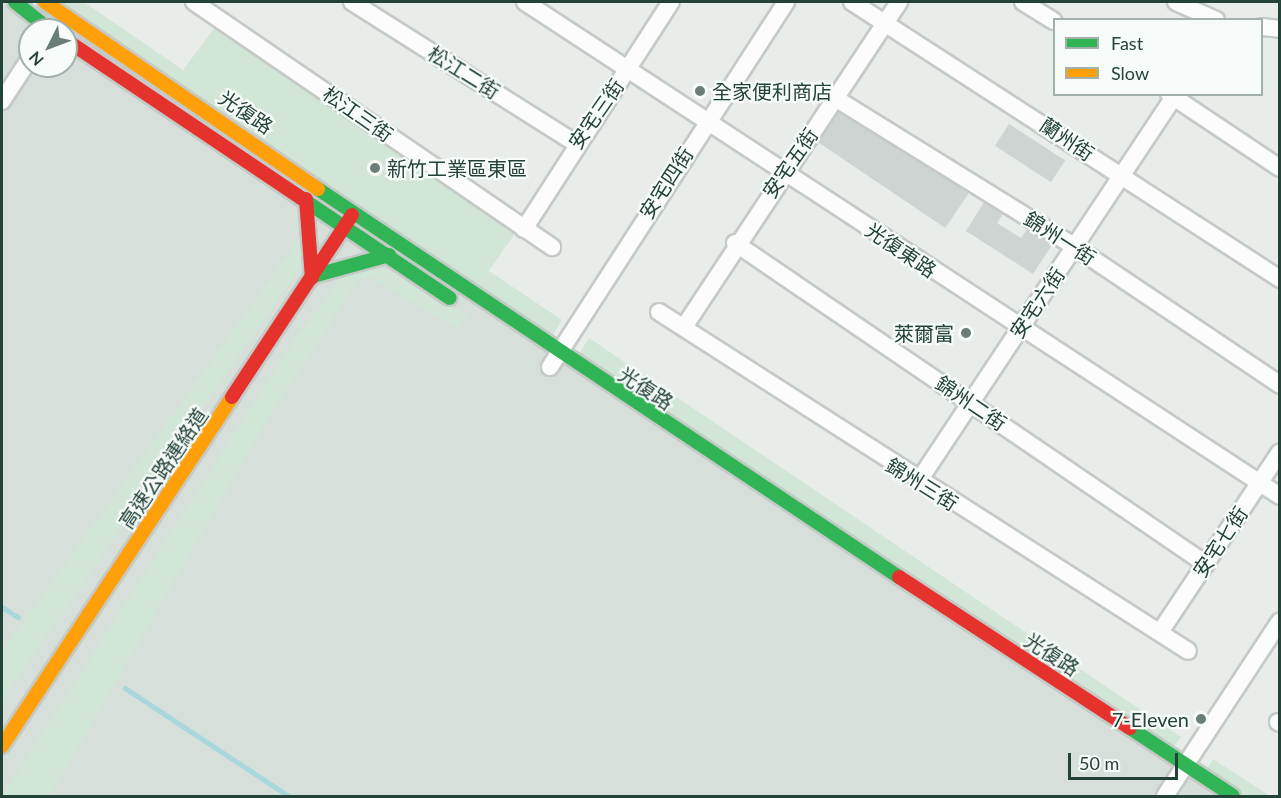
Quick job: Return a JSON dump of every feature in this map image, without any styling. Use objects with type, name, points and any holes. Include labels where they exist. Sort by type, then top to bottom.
[{"type":"street","points":[[15,2],[34,18]]},
{"type":"street","name":"光復路","points":[[45,2],[354,210],[549,360],[1182,771],[1208,796]]},
{"type":"street","name":"松江三街","points":[[194,2],[220,8],[552,247]]},
{"type":"street","name":"松江二街","points":[[352,2],[575,143]]},
{"type":"street","name":"光復東路","points":[[525,2],[1020,329],[1280,496]]},
{"type":"street","name":"安宅三街","points":[[524,229],[575,143],[627,70],[671,2]]},
{"type":"street","name":"安宅四街","points":[[549,360],[786,2]]},
{"type":"street","name":"蘭州街","points":[[852,2],[1280,279]]},
{"type":"street","name":"安宅五街","points":[[684,327],[735,243],[899,2]]},
{"type":"street","points":[[1023,2],[1053,20]]},
{"type":"street","points":[[1176,2],[1212,18]]},
{"type":"street","points":[[57,18],[60,13]]},
{"type":"street","points":[[1263,27],[1280,29]]},
{"type":"street","name":"光復路","points":[[78,48],[465,308]]},
{"type":"street","points":[[2,101],[18,76]]},
{"type":"street","points":[[1173,96],[1280,168]]},
{"type":"street","name":"安宅六街","points":[[918,482],[1075,248],[1173,96]]},
{"type":"street","name":"錦州一街","points":[[835,98],[1075,248],[1280,386]]},
{"type":"street","points":[[306,199],[313,277],[356,260],[389,255]]},
{"type":"street","name":"高速公路連絡道","points":[[2,746],[313,277],[354,210]]},
{"type":"street","name":"錦州二街","points":[[735,243],[1206,564]]},
{"type":"street","name":"錦州三街","points":[[659,312],[918,482],[1188,651]]},
{"type":"street","name":"光復路","points":[[549,360],[568,378]]},
{"type":"street","name":"安宅七街","points":[[1160,633],[1280,452]]},
{"type":"street","name":"光復路","points":[[742,492],[1182,771],[1233,796]]},
{"type":"street","points":[[1165,796],[1280,621]]},
{"type":"shaded area","points":[[2,2],[22,2],[43,18],[18,18],[18,78],[78,78],[78,42],[1220,796],[2,796]]},
{"type":"green space","points":[[51,2],[84,2],[183,70],[218,23],[518,229],[489,271],[562,320],[550,340],[78,20],[78,18]]},
{"type":"green space","points":[[304,232],[300,267],[2,701],[2,652]]},
{"type":"green space","points":[[394,268],[468,317],[458,330],[371,277],[358,280],[259,434],[50,796],[2,796],[293,342],[339,281],[354,269]]},
{"type":"green space","points":[[589,338],[1181,737],[1171,751],[575,360]]},
{"type":"green space","points":[[1213,759],[1270,796],[1239,796],[1204,773]]},
{"type":"building","points":[[840,105],[969,192],[945,228],[816,141]]},
{"type":"building","points":[[1009,124],[1065,160],[1051,182],[995,146]]},
{"type":"building","points":[[984,202],[1003,214],[997,223],[1021,238],[1027,229],[1052,245],[1033,274],[966,231]]},
{"type":"waterway","points":[[2,607],[18,617]]},
{"type":"waterway","points":[[125,688],[289,796]]},
{"type":"traffic: fast","points":[[15,2],[35,18]]},
{"type":"traffic: fast","points":[[318,189],[899,577]]},
{"type":"traffic: fast","points":[[301,198],[450,298]]},
{"type":"traffic: fast","points":[[313,276],[389,255]]},
{"type":"traffic: fast","points":[[1130,728],[1233,796]]},
{"type":"traffic: slow","points":[[45,2],[318,189]]},
{"type":"traffic: slow","points":[[2,746],[232,397]]},
{"type":"traffic: jam","points":[[78,48],[301,198]]},
{"type":"traffic: jam","points":[[306,199],[312,278]]},
{"type":"traffic: jam","points":[[232,397],[352,215]]},
{"type":"traffic: jam","points":[[899,577],[1130,728]]},
{"type":"place","name":"全家便利商店","points":[[700,91]]},
{"type":"place","name":"新竹工業區東區","points":[[375,168]]},
{"type":"place","name":"萊爾富","points":[[966,333]]},
{"type":"place","name":"7-Eleven","points":[[1201,719]]}]
